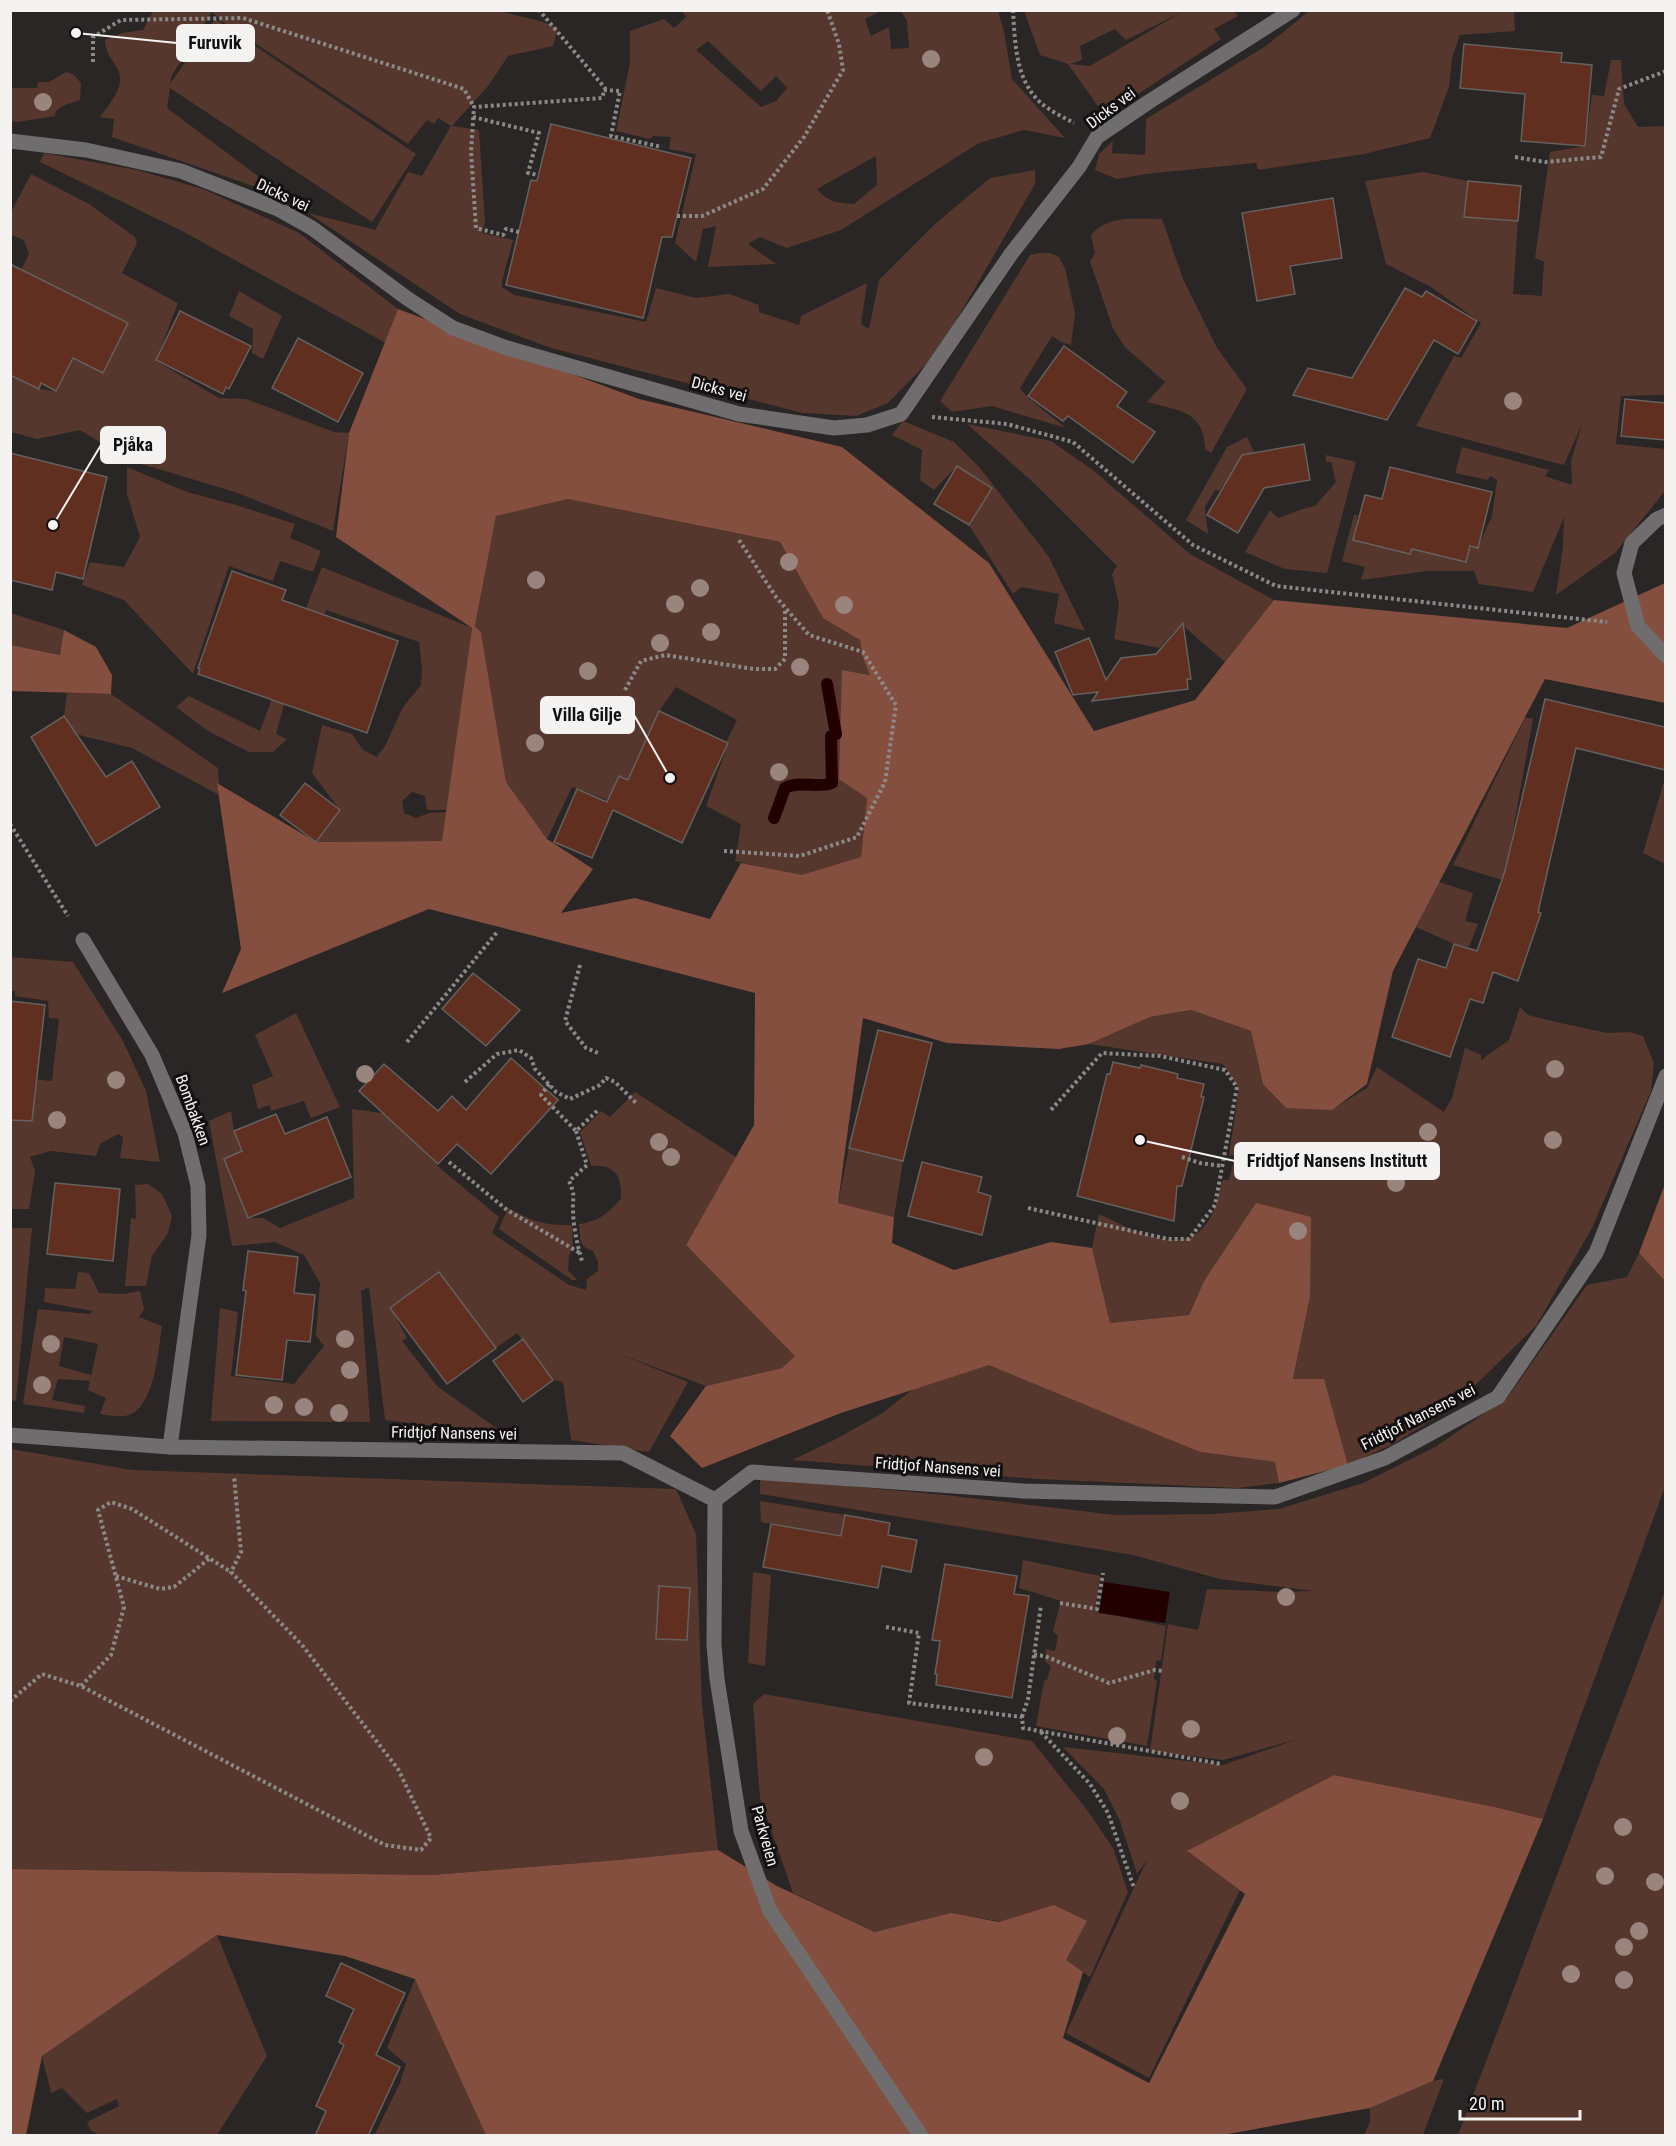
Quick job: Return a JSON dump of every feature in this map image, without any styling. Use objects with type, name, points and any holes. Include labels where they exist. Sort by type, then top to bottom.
[{"type":"street","name":"Dicks vei","points":[[10,141],[86,150],[181,171],[278,209],[312,228],[408,299],[453,328],[507,348],[739,414],[834,428],[867,425],[901,414],[1011,254],[1079,167],[1097,138],[1150,101],[1293,10]]},
{"type":"street","points":[[1665,514],[1656,519],[1632,543],[1624,573],[1638,626],[1665,656]]},
{"type":"street","name":"Bombakken","points":[[83,940],[152,1055],[185,1133],[198,1185],[199,1235],[170,1448]]},
{"type":"street","name":"Fridtjof Nansens vei","points":[[10,1435],[170,1448],[624,1453],[715,1500],[752,1472],[1024,1491],[1275,1497],[1385,1458],[1497,1397],[1596,1253],[1665,1076]]},
{"type":"street","name":"Parkveien","points":[[715,1500],[716,1668],[741,1831],[770,1911],[921,2136]]},
{"type":"path","points":[[474,107],[602,99],[605,88],[539,10]]},
{"type":"path","points":[[677,216],[702,216],[763,189],[804,137],[843,70],[839,44],[827,10]]},
{"type":"path","points":[[1013,10],[1015,52],[1025,81],[1041,103],[1097,138]]},
{"type":"path","points":[[93,62],[93,37],[121,20],[243,18],[464,89],[474,107],[471,152],[476,228],[503,235],[506,229],[519,232]]},
{"type":"path","points":[[1515,157],[1545,162],[1601,157],[1619,89],[1665,71]]},
{"type":"path","points":[[604,90],[620,91],[611,136],[662,147]]},
{"type":"path","points":[[473,117],[539,133],[528,173],[538,176]]},
{"type":"path","points":[[901,414],[1007,424],[1073,442],[1193,545],[1276,586],[1638,626]]},
{"type":"path","points":[[724,851],[800,856],[857,837],[885,782],[896,705],[863,652],[809,635],[785,607],[739,540]]},
{"type":"path","points":[[626,690],[641,661],[665,655],[754,669],[775,669],[784,659],[785,607]]},
{"type":"path","points":[[10,824],[83,940]]},
{"type":"path","points":[[407,1042],[498,931]]},
{"type":"path","points":[[580,965],[565,1021],[586,1048],[598,1053]]},
{"type":"path","points":[[465,1082],[497,1054],[519,1050],[531,1058],[536,1069],[556,1092],[570,1099],[600,1085],[606,1078],[615,1082],[637,1104]]},
{"type":"path","points":[[1028,1208],[1168,1239],[1189,1239],[1215,1205],[1237,1088],[1225,1070],[1160,1056],[1102,1053],[1050,1111]]},
{"type":"path","points":[[549,1084],[541,1095],[576,1131],[587,1165],[569,1181],[575,1196],[573,1209],[582,1261]]},
{"type":"path","points":[[576,1131],[599,1108]]},
{"type":"path","points":[[1182,1158],[1222,1166]]},
{"type":"path","points":[[449,1162],[507,1210],[580,1253]]},
{"type":"path","points":[[231,1448],[241,1552],[231,1572]]},
{"type":"path","points":[[10,1701],[42,1674],[81,1686],[385,1845],[421,1850],[431,1838],[398,1769],[302,1645],[231,1572],[132,1509],[111,1502],[98,1510],[124,1606],[111,1655],[81,1686]]},
{"type":"path","points":[[116,1576],[160,1589],[174,1587],[210,1558]]},
{"type":"path","points":[[1060,1604],[1098,1610],[1103,1573]]},
{"type":"path","points":[[1041,1605],[1028,1699],[1022,1717],[1023,1728],[1221,1764]]},
{"type":"path","points":[[885,1627],[919,1633],[909,1703],[1022,1717]]},
{"type":"path","points":[[1034,1655],[1045,1656],[1109,1683],[1155,1670],[1162,1671]]},
{"type":"path","points":[[1041,1731],[1090,1784],[1108,1813],[1134,1888]]},
{"type":"shaded area","points":[[495,10],[558,28],[553,46],[508,56],[489,85],[452,126],[479,130],[485,222],[482,233],[513,240],[502,287],[514,295],[646,322],[656,288],[696,298],[730,294],[759,305],[759,312],[799,325],[801,316],[867,283],[861,324],[869,329],[879,280],[936,223],[990,178],[1035,170],[1035,184],[938,352],[888,403],[856,416],[803,413],[551,348],[460,314],[308,213],[375,230],[408,172],[422,176],[451,126],[438,118],[434,124],[427,120],[408,144],[223,22],[212,12],[172,75],[170,84],[215,19],[416,154],[372,222],[170,88],[167,108],[274,188],[273,193],[112,137],[114,119],[100,117],[115,95],[120,76],[108,53],[105,40],[122,33],[143,30],[153,11]]},
{"type":"shaded area","points":[[998,10],[1012,79],[1065,138],[1024,130],[979,143],[841,230],[787,248],[760,237],[748,244],[776,264],[708,267],[716,226],[703,229],[696,262],[675,243],[696,154],[669,149],[671,137],[653,136],[650,139],[616,131],[630,63],[630,31],[664,19],[674,28],[686,17],[682,11],[881,11],[865,19],[871,36],[889,27],[891,49],[909,48],[907,21],[901,11]],"holes":[[[708,41],[761,91],[776,76],[787,88],[776,101],[761,107],[696,50]],[[876,156],[877,185],[854,204],[833,201],[817,189]]]},
{"type":"shaded area","points":[[1024,11],[1234,11],[1238,16],[1214,29],[1221,39],[1105,116],[1068,64],[1040,55]],"holes":[[[1182,12],[1090,66],[1070,64],[1082,60],[1080,46],[1115,29],[1126,40]]]},
{"type":"shaded area","points":[[1309,11],[1514,11],[1515,31],[1460,35],[1452,58],[1449,87],[1430,138],[1364,154],[1258,170],[1256,163],[1117,179],[1095,170],[1099,154],[1113,141],[1112,153],[1145,155],[1146,119],[1266,46]]},
{"type":"shaded area","points":[[1611,60],[1621,60],[1624,104],[1638,127],[1665,126],[1664,395],[1621,396],[1616,444],[1665,449],[1665,491],[1615,553],[1556,595],[1563,547],[1564,517],[1533,592],[1479,584],[1474,571],[1427,571],[1361,580],[1365,567],[1342,561],[1354,515],[1358,515],[1353,539],[1410,554],[1413,549],[1466,562],[1470,546],[1478,547],[1492,516],[1497,480],[1490,476],[1488,480],[1455,473],[1462,447],[1549,470],[1545,476],[1572,485],[1571,461],[1582,424],[1564,465],[1416,426],[1454,356],[1461,358],[1481,323],[1431,287],[1386,264],[1365,181],[1423,172],[1468,181],[1465,217],[1518,221],[1513,294],[1542,296],[1544,262],[1535,258],[1550,152],[1585,146],[1592,95],[1604,96]]},
{"type":"shaded area","points":[[66,72],[73,74],[81,83],[80,100],[61,107],[55,116],[11,121],[11,88],[37,88],[38,82],[49,82]]},
{"type":"shaded area","points":[[44,153],[137,170],[203,189],[299,233],[398,309],[386,343],[182,231],[40,162]]},
{"type":"shaded area","points":[[31,174],[89,204],[135,237],[137,243],[122,273],[178,303],[156,361],[219,398],[246,399],[334,432],[349,433],[333,531],[235,492],[128,460],[80,430],[37,439],[11,432],[11,290],[29,254],[24,240],[11,235],[10,214]],"holes":[[[54,287],[128,323],[103,372],[72,359],[56,391],[39,389]]]},
{"type":"shaded area","points":[[1124,219],[1162,219],[1183,279],[1217,348],[1247,389],[1211,453],[1205,449],[1200,426],[1194,419],[1179,411],[1147,402],[1165,382],[1125,347],[1113,329],[1090,261],[1095,253],[1091,235],[1098,228]]},
{"type":"shaded area","points":[[1050,253],[1059,257],[1065,268],[1075,313],[1071,345],[1052,336],[1020,388],[1028,398],[1066,428],[992,406],[952,412],[940,401],[1030,255]]},
{"type":"shaded area","points":[[239,291],[282,316],[263,359],[252,353],[253,329],[229,316]]},
{"type":"shaded area","points":[[398,309],[639,399],[842,447],[989,563],[1094,731],[1195,700],[1274,600],[1567,628],[1665,583],[1665,703],[1545,679],[1393,971],[1367,1084],[1332,1110],[1286,1108],[1263,1084],[1251,1031],[1191,1010],[1150,1017],[1089,1044],[1059,1049],[947,1043],[863,1018],[838,1203],[894,1217],[892,1243],[954,1270],[1051,1242],[1092,1248],[1110,1323],[1189,1315],[1204,1281],[1256,1203],[1311,1217],[1310,1297],[1293,1379],[1324,1379],[1348,1465],[1279,1483],[1275,1462],[1200,1452],[989,1365],[841,1413],[702,1468],[670,1436],[706,1386],[782,1368],[795,1356],[686,1245],[754,1125],[755,993],[429,909],[222,993],[241,949],[217,783],[316,842],[442,841],[472,628],[336,537],[349,433]],"holes":[[[568,499],[780,542],[823,618],[860,640],[862,655],[870,675],[842,670],[839,779],[867,798],[861,857],[802,875],[741,863],[710,919],[635,898],[561,913],[593,869],[547,839],[506,782],[481,632],[475,626],[496,516]]]},
{"type":"shaded area","points":[[903,421],[954,442],[980,468],[1049,557],[1085,631],[1054,623],[1059,594],[1021,587],[1013,594],[969,525],[992,487],[957,466],[934,490],[920,480],[922,450],[892,435]]},
{"type":"shaded area","points":[[967,424],[1051,441],[1094,471],[1190,554],[1274,600],[1225,662],[1181,624],[1159,648],[1114,639],[1119,604],[1112,574],[1117,566],[1036,485]]},
{"type":"shaded area","points":[[1247,437],[1254,452],[1242,456],[1219,491],[1215,490],[1205,507],[1208,534],[1186,520],[1227,447]]},
{"type":"shaded area","points":[[1326,455],[1356,462],[1327,573],[1285,569],[1245,552],[1270,510],[1278,518],[1315,506],[1336,482],[1331,462],[1326,462]]},
{"type":"shaded area","points":[[127,467],[187,492],[295,524],[290,538],[321,551],[313,572],[280,561],[273,581],[229,566],[193,674],[124,600],[82,585],[90,562],[124,567],[140,537],[127,494]]},
{"type":"shaded area","points":[[568,499],[780,542],[822,616],[860,640],[862,655],[871,675],[842,670],[867,798],[861,858],[811,879],[735,861],[741,824],[706,806],[728,744],[727,740],[737,720],[676,687],[659,711],[628,780],[619,776],[608,800],[572,787],[547,839],[506,782],[481,632],[475,626],[496,516]]},
{"type":"shaded area","points":[[322,567],[472,628],[447,810],[427,810],[425,796],[412,792],[402,801],[404,813],[416,818],[429,813],[447,812],[442,841],[316,842],[340,810],[312,773],[322,725],[352,734],[363,750],[377,757],[385,746],[403,707],[421,685],[422,669],[419,642],[326,610],[311,661],[293,652],[307,605]]},
{"type":"shaded area","points":[[11,613],[64,630],[61,655],[11,645]]},
{"type":"shaded area","points":[[64,630],[96,647],[112,675],[111,694],[11,691],[11,645],[60,655]]},
{"type":"shaded area","points":[[277,685],[288,690],[276,734],[287,739],[273,752],[249,752],[208,731],[176,707],[189,696],[260,731]]},
{"type":"shaded area","points":[[67,693],[111,694],[218,768],[219,795],[132,748],[75,734],[64,716]]},
{"type":"shaded area","points":[[1525,718],[1533,718],[1509,854],[1522,886],[1453,865]]},
{"type":"shaded area","points":[[1665,778],[1665,864],[1643,853]]},
{"type":"shaded area","points":[[1439,882],[1473,893],[1465,921],[1478,924],[1469,947],[1454,944],[1416,927]]},
{"type":"shaded area","points":[[10,957],[73,962],[123,1041],[146,1091],[160,1162],[120,1158],[123,1137],[118,1134],[100,1144],[96,1156],[51,1151],[30,1157],[35,1171],[29,1209],[11,1209],[11,1077],[52,1081],[59,1019],[49,1018],[48,1001],[15,996],[15,991],[11,991]]},
{"type":"shaded area","points":[[1520,1007],[1528,1015],[1556,1022],[1607,1033],[1629,1032],[1643,1036],[1654,1063],[1651,1091],[1592,1228],[1536,1326],[1453,1407],[1395,1443],[1348,1465],[1324,1380],[1293,1380],[1310,1297],[1204,1281],[1189,1315],[1110,1323],[1092,1248],[1099,1214],[1157,1238],[1172,1240],[1186,1238],[1198,1232],[1209,1220],[1223,1180],[1229,1180],[1235,1156],[1229,1155],[1239,1089],[1223,1064],[1089,1044],[1150,1017],[1191,1010],[1251,1031],[1263,1084],[1331,1110],[1367,1088],[1377,1067],[1444,1112],[1452,1098],[1465,1048],[1481,1055],[1481,1060],[1509,1040]]},
{"type":"shaded area","points":[[296,1013],[340,1107],[311,1118],[304,1101],[271,1111],[270,1105],[258,1109],[252,1085],[273,1076],[255,1035]]},
{"type":"shaded area","points":[[635,1092],[736,1157],[686,1245],[796,1356],[782,1368],[706,1386],[619,1354],[688,1382],[649,1452],[571,1440],[563,1382],[553,1380],[517,1333],[496,1348],[439,1272],[391,1308],[407,1338],[402,1341],[438,1387],[505,1434],[385,1420],[369,1287],[361,1291],[370,1422],[211,1421],[220,1308],[238,1312],[231,1376],[294,1384],[324,1346],[316,1336],[320,1283],[304,1255],[275,1242],[232,1246],[209,1121],[231,1111],[234,1131],[242,1151],[224,1159],[248,1218],[263,1218],[280,1228],[354,1198],[352,1109],[388,1114],[441,1169],[499,1217],[492,1233],[569,1285],[586,1290],[587,1279],[598,1271],[598,1262],[593,1251],[582,1244],[579,1224],[593,1221],[607,1212],[621,1199],[621,1191],[619,1178],[612,1170],[606,1167],[591,1166],[580,1132],[601,1111],[610,1117]]},
{"type":"shaded area","points":[[849,1148],[903,1161],[894,1217],[838,1203]]},
{"type":"shaded area","points":[[148,1184],[162,1194],[172,1216],[168,1233],[152,1256],[146,1286],[125,1286],[131,1218],[136,1219],[135,1185]]},
{"type":"shaded area","points":[[1665,1184],[1666,1281],[1639,1253]]},
{"type":"shaded area","points":[[508,1208],[539,1222],[572,1225],[573,1247],[569,1256],[568,1270],[577,1280],[572,1280],[499,1229]]},
{"type":"shaded area","points":[[10,1228],[32,1228],[16,1401],[10,1400]]},
{"type":"shaded area","points":[[1639,1253],[1665,1281],[1665,1487],[1543,1819],[1495,1807],[1334,1775],[1188,1852],[1240,1890],[1149,2078],[1066,2033],[1147,1860],[1137,1874],[1120,1821],[1104,1789],[1063,1747],[1223,1765],[1298,1739],[1223,1760],[1150,1751],[1168,1624],[1198,1630],[1207,1589],[1314,1591],[1220,1579],[1133,1555],[760,1494],[760,1478],[945,1495],[1115,1515],[1213,1514],[1279,1509],[1363,1483],[1435,1447],[1507,1398],[1587,1285],[1627,1277]]},
{"type":"shaded area","points":[[78,1272],[89,1273],[99,1293],[124,1294],[140,1291],[144,1309],[139,1317],[162,1326],[152,1383],[143,1403],[132,1414],[119,1416],[100,1414],[106,1398],[88,1390],[90,1381],[58,1379],[52,1400],[85,1406],[84,1413],[23,1404],[38,1309],[89,1314],[93,1311],[44,1302],[45,1288],[75,1289]],"holes":[[[64,1337],[98,1344],[90,1381],[91,1375],[59,1366]]]},
{"type":"shaded area","points":[[964,1350],[1200,1452],[1275,1462],[1279,1483],[1238,1488],[1037,1479],[792,1460],[881,1414]]},
{"type":"shaded area","points":[[11,1449],[132,1470],[676,1489],[696,1534],[702,1705],[718,1850],[432,1875],[11,1869]]},
{"type":"shaded area","points":[[760,1501],[845,1515],[841,1536],[761,1522]]},
{"type":"shaded area","points":[[1023,1560],[1100,1576],[1095,1611],[1166,1626],[1161,1660],[1156,1661],[1154,1679],[1157,1681],[1147,1746],[1036,1726],[1044,1681],[1047,1680],[1051,1666],[1045,1661],[1046,1649],[1055,1651],[1058,1636],[1053,1631],[1061,1601],[1019,1588]]},
{"type":"shaded area","points":[[753,1572],[771,1575],[765,1666],[748,1663]]},
{"type":"shaded area","points":[[1104,1582],[1170,1592],[1165,1623],[1099,1613]]},
{"type":"shaded area","points":[[1665,1591],[1665,2135],[1458,2135]]},
{"type":"shaded area","points":[[764,1694],[1032,1741],[1087,1810],[1113,1848],[1128,1892],[1090,1977],[1011,1923],[966,1916],[931,1919],[876,1932],[793,1893],[760,1798],[753,1704]]},
{"type":"shaded area","points":[[1334,1775],[1495,1807],[1543,1819],[1433,2081],[1370,2108],[1217,2136],[486,2135],[415,1979],[345,1956],[217,1935],[42,2056],[26,2135],[11,2136],[11,1869],[432,1875],[718,1850],[777,1886],[875,1932],[951,1913],[999,1922],[1054,1905],[1087,1921],[1066,1960],[1083,1972],[1063,2038],[1149,2083],[1245,1894],[1187,1851]]},
{"type":"shaded area","points":[[217,1935],[267,2056],[217,2135],[102,2136],[90,2130],[87,2122],[119,2106],[117,2099],[87,2113],[62,2088],[51,2093],[42,2056]]},
{"type":"shaded area","points":[[415,1979],[499,2135],[374,2136],[400,2083],[406,2064],[387,2048]]},
{"type":"shaded area","points":[[1444,2079],[1423,2135],[1364,2135],[1370,2122],[1370,2108],[1433,2081]]},
{"type":"building","points":[[1464,44],[1562,53],[1561,62],[1592,65],[1585,146],[1521,141],[1525,94],[1460,88]]},
{"type":"building","points":[[551,124],[691,158],[672,237],[662,237],[643,318],[506,285],[531,180],[537,181]]},
{"type":"building","points":[[1468,181],[1521,186],[1518,221],[1464,217]]},
{"type":"building","points":[[1333,198],[1342,258],[1290,266],[1295,294],[1257,301],[1242,213]]},
{"type":"building","points":[[10,264],[128,323],[103,373],[73,358],[56,391],[41,383],[39,389],[10,375]]},
{"type":"building","points":[[1405,288],[1422,297],[1426,291],[1477,321],[1458,354],[1434,340],[1387,420],[1293,395],[1308,368],[1352,378]]},
{"type":"building","points":[[180,311],[251,346],[229,389],[226,387],[223,394],[156,360]]},
{"type":"building","points":[[298,338],[363,373],[338,422],[272,388]]},
{"type":"building","points":[[1064,346],[1127,392],[1117,406],[1155,432],[1133,463],[1068,416],[1063,421],[1028,396]]},
{"type":"building","points":[[1625,399],[1665,403],[1665,440],[1621,436]]},
{"type":"building","points":[[1304,444],[1310,480],[1264,488],[1238,533],[1207,515],[1242,455]]},
{"type":"building","points":[[10,453],[107,477],[83,579],[56,572],[52,590],[10,580]]},
{"type":"building","points":[[957,466],[992,488],[969,525],[934,504]]},
{"type":"building","points":[[1390,467],[1492,492],[1478,548],[1470,546],[1466,562],[1412,549],[1410,554],[1353,540],[1365,495],[1382,499]]},
{"type":"building","points":[[232,571],[286,590],[282,600],[398,641],[367,733],[198,674],[200,669],[198,668]]},
{"type":"building","points":[[1183,623],[1191,679],[1187,679],[1188,689],[1092,701],[1098,692],[1073,695],[1055,652],[1089,638],[1106,680],[1121,658],[1156,654]]},
{"type":"building","points":[[1545,699],[1665,727],[1665,770],[1576,748],[1538,912],[1541,913],[1518,981],[1493,972],[1483,1003],[1470,999],[1450,1057],[1392,1037],[1418,959],[1446,968],[1454,944],[1477,951],[1505,871]]},
{"type":"building","points":[[659,711],[728,743],[682,843],[613,810],[592,858],[554,842],[577,789],[607,802],[619,776],[628,780]]},
{"type":"building","points":[[64,716],[106,777],[132,761],[160,807],[96,846],[31,737]]},
{"type":"building","points":[[305,783],[340,810],[316,842],[280,815]]},
{"type":"building","points":[[473,973],[520,1010],[486,1046],[442,1009]]},
{"type":"building","points":[[10,1001],[45,1005],[32,1121],[10,1120]]},
{"type":"building","points":[[878,1030],[932,1043],[903,1161],[849,1148]]},
{"type":"building","points":[[511,1058],[558,1100],[491,1174],[457,1144],[438,1164],[359,1091],[384,1064],[438,1111],[452,1096],[466,1110]]},
{"type":"building","points":[[1113,1062],[1140,1068],[1141,1065],[1178,1074],[1177,1078],[1204,1084],[1201,1097],[1204,1097],[1182,1186],[1177,1186],[1174,1221],[1077,1196],[1107,1074],[1110,1074]]},
{"type":"building","points":[[276,1114],[285,1134],[327,1117],[351,1177],[248,1218],[224,1159],[242,1151],[234,1131]]},
{"type":"building","points":[[922,1162],[982,1177],[978,1192],[991,1196],[982,1235],[908,1216]]},
{"type":"building","points":[[55,1183],[120,1189],[113,1261],[47,1254]]},
{"type":"building","points":[[248,1251],[298,1257],[294,1293],[315,1295],[310,1342],[287,1340],[282,1380],[236,1375],[246,1291],[243,1290]]},
{"type":"building","points":[[439,1272],[496,1348],[447,1384],[390,1308]]},
{"type":"building","points":[[523,1339],[553,1380],[523,1402],[493,1361]]},
{"type":"building","points":[[845,1515],[890,1523],[888,1535],[917,1540],[911,1572],[882,1566],[878,1588],[763,1567],[771,1524],[841,1536]]},
{"type":"building","points":[[945,1564],[1017,1576],[1014,1594],[1029,1596],[1012,1698],[936,1685],[937,1674],[935,1674],[940,1641],[932,1640]]},
{"type":"building","points":[[659,1586],[690,1588],[687,1640],[656,1639]]},
{"type":"building","points":[[341,1963],[405,1993],[376,2055],[400,2067],[368,2136],[315,2136],[326,2111],[316,2106],[344,2045],[339,2042],[354,2009],[326,1996]]},
{"type":"waterway","points":[[774,818],[785,788],[796,785],[832,783],[831,736],[836,734],[827,684]]},
{"type":"place","name":"Furuvik","points":[[76,33]]},
{"type":"place","name":"Pjåka","points":[[53,525]]},
{"type":"place","name":"Villa Gilje","points":[[670,778]]},
{"type":"place","name":"Fridtjof Nansens Institutt","points":[[1140,1140]]}]
